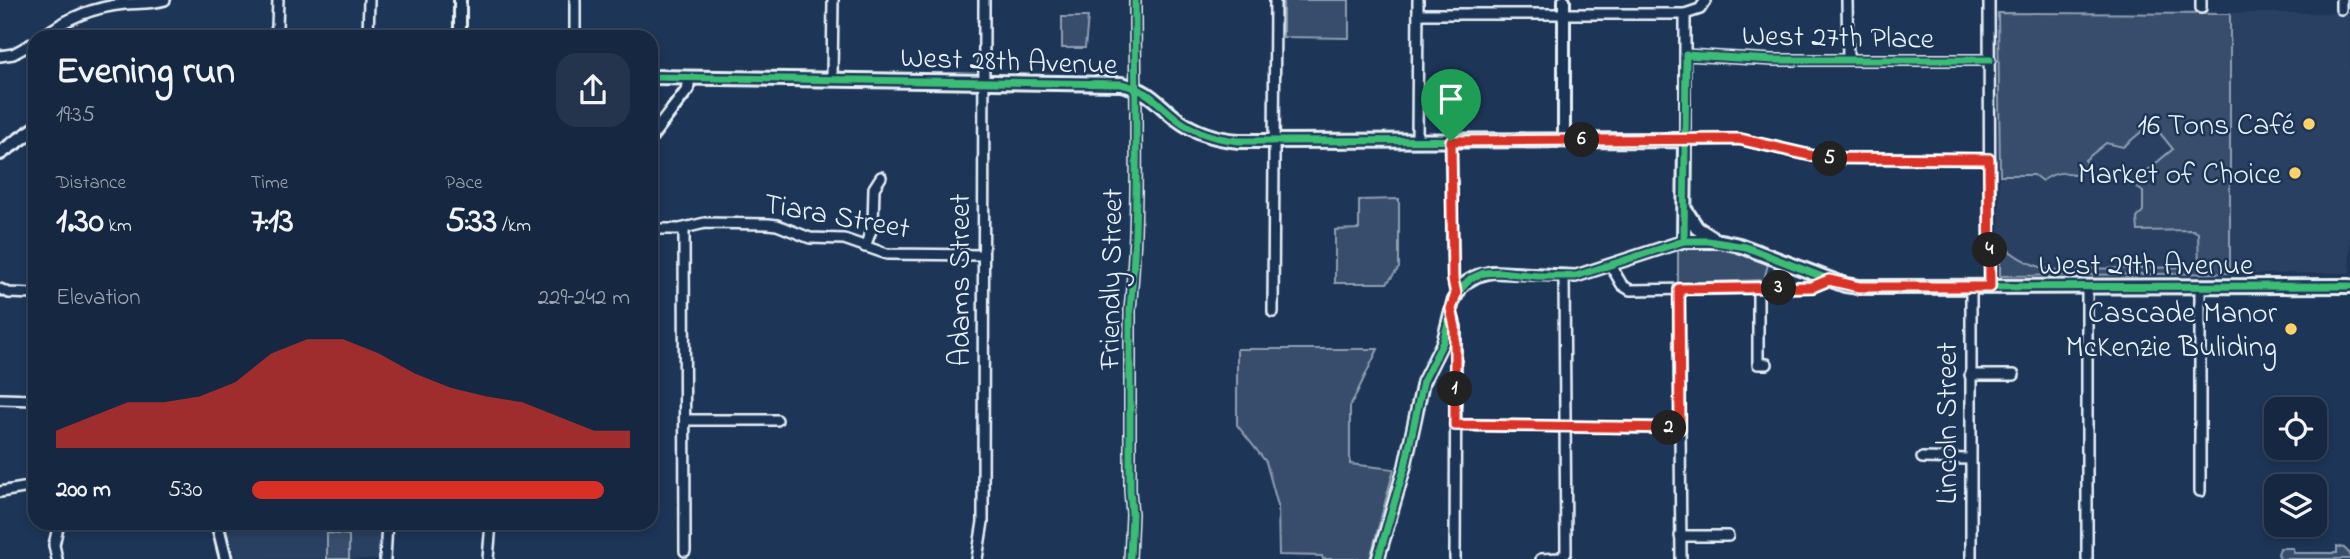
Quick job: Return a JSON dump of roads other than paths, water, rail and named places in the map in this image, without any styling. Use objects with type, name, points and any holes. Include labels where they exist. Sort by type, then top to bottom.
[{"type":"main road","name":"West 28th Avenue","points":[[658,77],[1124,84],[1153,96],[1181,122],[1205,134],[1239,141],[1685,140]]},
{"type":"main road","points":[[0,153],[28,134]]},
{"type":"main road","points":[[1645,140],[1672,150],[1685,164]]},
{"type":"main road","points":[[1685,140],[1684,241],[1721,241]]},
{"type":"main road","points":[[1685,210],[1706,236],[1721,241]]},
{"type":"main road","name":"West 29th Avenue","points":[[1721,241],[1746,247],[1829,280],[1859,287],[2350,286]]},
{"type":"street","points":[[53,30],[74,17],[111,6],[165,0]]},
{"type":"street","points":[[276,30],[278,0]]},
{"type":"street","points":[[368,30],[369,0]]},
{"type":"street","points":[[460,0],[460,30]]},
{"type":"street","points":[[575,0],[575,30]]},
{"type":"street","points":[[832,79],[833,0]]},
{"type":"street","name":"Adams Street","points":[[977,559],[983,522],[984,0]]},
{"type":"street","name":"Friendly Street","points":[[1130,559],[1130,310],[1133,280],[1135,0]]},
{"type":"street","points":[[1273,312],[1275,0]]},
{"type":"street","points":[[1417,141],[1418,0]]},
{"type":"street","points":[[1564,0],[1564,141]]},
{"type":"street","points":[[1418,14],[1685,14],[1700,9],[1706,0]]},
{"type":"street","points":[[1847,0],[1848,60]]},
{"type":"street","points":[[1989,0],[1990,287]]},
{"type":"street","points":[[1685,14],[1685,140]]},
{"type":"street","points":[[0,56],[13,54],[28,46]]},
{"type":"street","name":"West 27th Place","points":[[1686,55],[1773,60],[1990,60]]},
{"type":"street","points":[[658,128],[688,89],[689,78]]},
{"type":"street","name":"West 28th Avenue","points":[[1685,140],[1739,139],[1822,158],[1989,159]]},
{"type":"street","points":[[1451,141],[1453,279],[1456,294]]},
{"type":"street","points":[[865,247],[873,225],[874,188],[881,177]]},
{"type":"street","name":"Tiara Street","points":[[658,229],[684,229],[705,223],[768,224],[810,239],[842,239],[893,255],[983,255]]},
{"type":"street","points":[[684,229],[685,551]]},
{"type":"street","points":[[1378,559],[1405,466],[1423,382],[1443,342],[1456,294],[1466,282],[1485,273],[1499,272],[1564,277],[1611,266],[1684,241]]},
{"type":"street","points":[[1611,266],[1627,289],[1812,287],[1829,280]]},
{"type":"street","points":[[1541,559],[1563,558],[1566,554],[1564,277]]},
{"type":"street","points":[[2087,286],[2087,559]]},
{"type":"street","name":"Lincoln Street","points":[[1971,287],[1971,559]]},
{"type":"street","points":[[2200,287],[2200,491]]},
{"type":"street","points":[[1758,288],[1758,364],[1767,364]]},
{"type":"street","points":[[0,289],[9,293],[28,294]]},
{"type":"street","points":[[1679,289],[1681,559]]},
{"type":"street","points":[[1451,309],[1455,327],[1455,559]]},
{"type":"street","points":[[1970,374],[2014,375]]},
{"type":"street","points":[[0,399],[28,400]]},
{"type":"street","points":[[685,420],[777,420]]},
{"type":"street","points":[[1455,425],[1680,428]]},
{"type":"street","points":[[1922,458],[1970,459]]},
{"type":"street","points":[[0,492],[28,487]]},
{"type":"street","points":[[57,530],[54,545],[57,559]]},
{"type":"street","points":[[219,530],[226,559]]},
{"type":"street","points":[[385,559],[387,530]]},
{"type":"street","points":[[488,559],[490,530]]},
{"type":"street","points":[[1681,536],[1728,536]]},
{"type":"place","name":"16 Tons Café","points":[[2309,124]]},
{"type":"place","name":"Market of Choice","points":[[2295,173]]},
{"type":"place","name":"Cascade Manor McKenzie Buliding","points":[[2291,329]]}]
